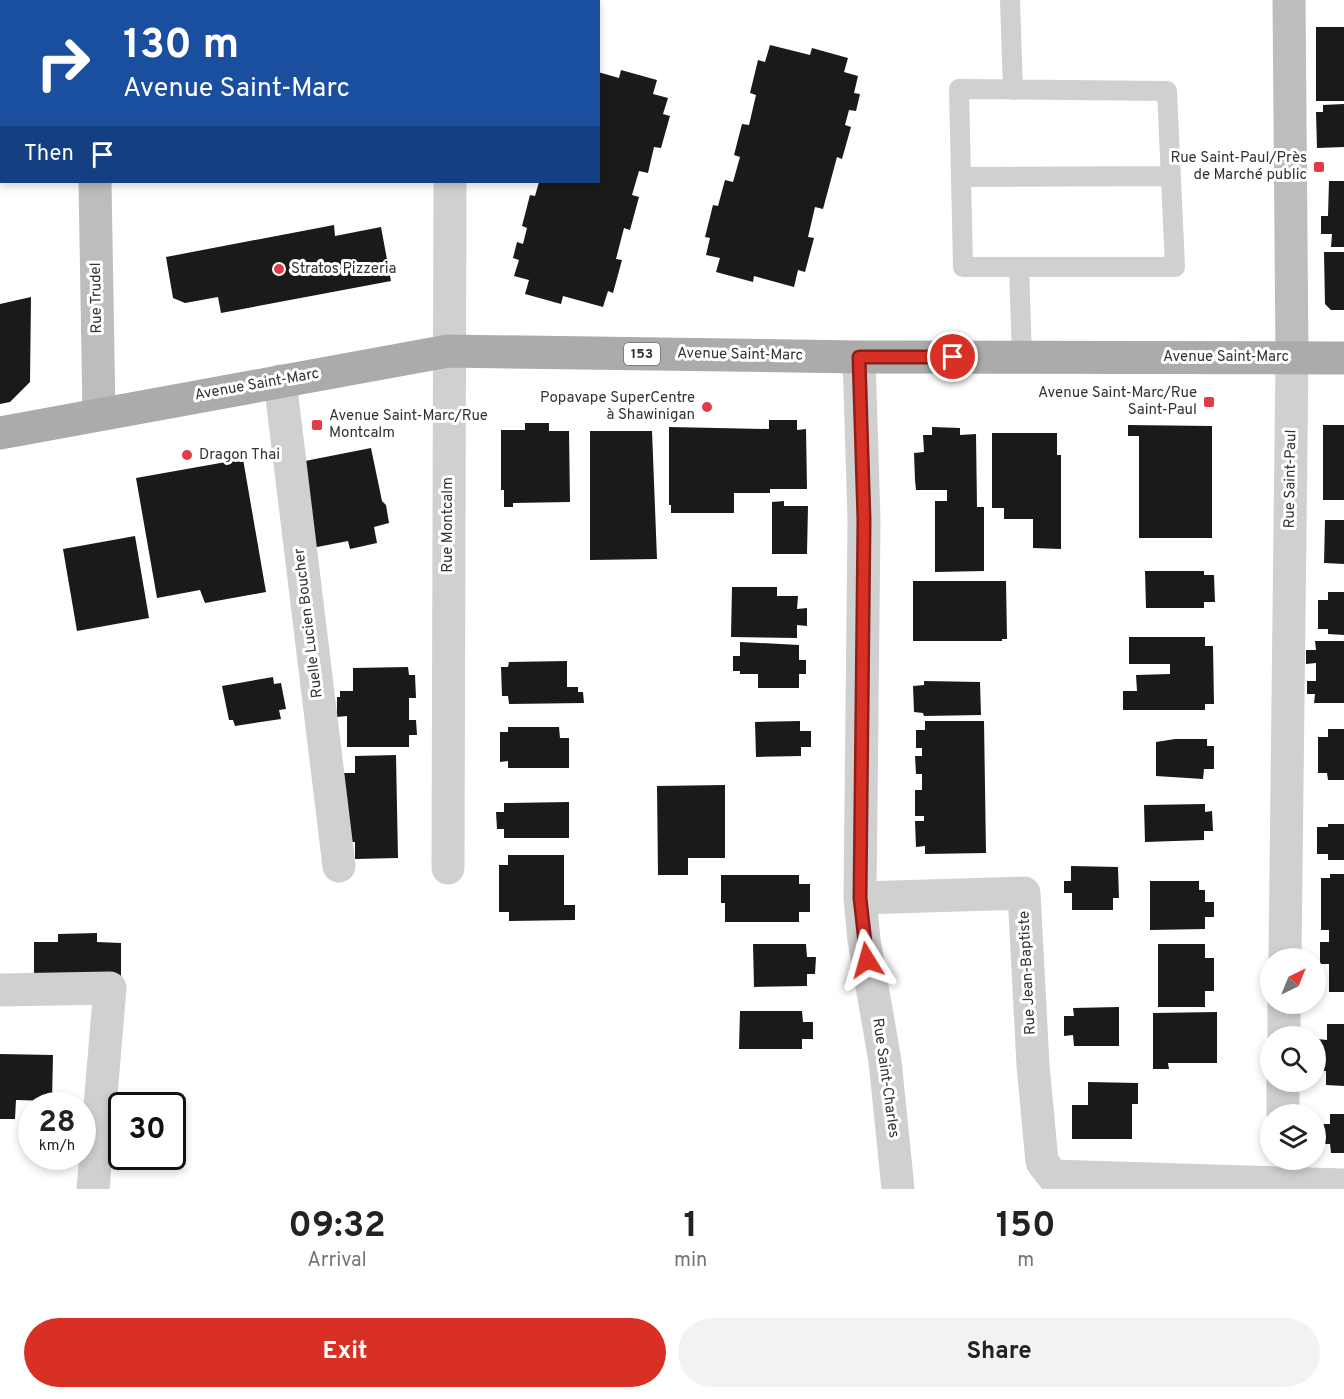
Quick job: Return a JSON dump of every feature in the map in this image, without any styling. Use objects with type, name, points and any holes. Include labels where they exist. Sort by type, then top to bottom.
[{"type":"main road","name":"Avenue Saint-Marc","points":[[0,432],[448,351],[859,357],[1344,358]]},
{"type":"street","name":"Rue Saint-Paul","points":[[1285,948],[1292,357],[1289,0]]},
{"type":"street","name":"Rue Trudel","points":[[95,183],[99,414]]},
{"type":"street","name":"Rue Montcalm","points":[[448,868],[450,183]]},
{"type":"street","name":"Rue Saint-Charles","points":[[859,357],[864,520],[860,898],[864,940],[885,1061],[898,1189]]},
{"type":"street","name":"Ruelle Lucien Boucher","points":[[280,381],[339,866]]},
{"type":"street","name":"Rue Jean-Baptiste","points":[[860,898],[1024,893],[1033,1065],[1042,1162],[1053,1176],[1282,1178]]},
{"type":"street","points":[[0,990],[110,988],[93,1189]]},
{"type":"street","points":[[1282,1178],[1344,1185]]},
{"type":"lane","points":[[1010,0],[1013,90]]},
{"type":"lane","points":[[959,89],[1167,91],[1171,176],[1175,267],[963,267],[959,89]]},
{"type":"lane","points":[[961,177],[1171,176]]},
{"type":"lane","points":[[1019,267],[1022,357]]},
{"type":"building","points":[[1316,27],[1344,27],[1344,101],[1316,101]]},
{"type":"building","points":[[770,45],[810,55],[812,48],[848,58],[844,72],[858,76],[854,93],[860,94],[856,111],[849,110],[845,125],[851,127],[842,159],[837,157],[823,209],[815,207],[808,237],[814,238],[805,272],[798,270],[794,287],[754,276],[753,282],[716,272],[720,258],[706,255],[710,238],[705,237],[713,205],[718,206],[725,180],[733,182],[740,157],[734,155],[742,124],[749,125],[756,95],[750,93],[758,60],[765,62]]},
{"type":"building","points":[[621,70],[657,80],[653,94],[668,98],[663,114],[670,116],[661,148],[654,147],[648,173],[639,171],[632,195],[639,197],[630,230],[624,228],[616,259],[622,260],[613,293],[608,291],[603,307],[563,296],[561,304],[525,294],[529,280],[514,276],[519,260],[513,258],[517,242],[523,244],[527,228],[522,226],[530,195],[535,196],[539,183],[600,183],[600,73],[619,78]]},
{"type":"building","points":[[1344,104],[1344,147],[1317,148],[1316,112],[1323,112],[1323,105]]},
{"type":"building","points":[[1329,181],[1344,181],[1344,247],[1331,247],[1332,234],[1321,234],[1321,216],[1328,216]]},
{"type":"building","name":"Stratos Pizzeria","points":[[334,225],[335,236],[381,227],[391,281],[221,313],[218,297],[185,303],[173,298],[166,257]]},
{"type":"building","points":[[1324,252],[1344,252],[1344,310],[1331,310],[1325,304]]},
{"type":"building","points":[[31,297],[30,382],[10,402],[0,404],[0,304]]},
{"type":"building","points":[[769,420],[797,420],[797,430],[806,429],[807,489],[770,489],[770,493],[734,493],[734,513],[671,513],[671,505],[669,505],[669,427],[769,429]]},
{"type":"building","points":[[525,423],[549,423],[549,431],[569,431],[570,502],[513,503],[513,507],[504,507],[504,490],[501,490],[501,430],[525,430]]},
{"type":"building","points":[[1128,425],[1212,426],[1212,538],[1139,538],[1139,436],[1128,436]]},
{"type":"building","points":[[1323,425],[1344,425],[1344,500],[1323,500]]},
{"type":"building","points":[[932,427],[960,428],[960,435],[976,434],[977,507],[984,507],[984,571],[935,572],[935,501],[947,501],[947,490],[916,490],[914,453],[924,452],[923,435],[932,435]]},
{"type":"building","points":[[590,431],[652,431],[657,559],[590,560]]},
{"type":"building","points":[[992,433],[1057,433],[1057,455],[1061,455],[1061,549],[1033,548],[1033,519],[1004,519],[1004,508],[992,508]]},
{"type":"building","points":[[371,448],[389,523],[374,527],[377,543],[350,549],[348,541],[312,548],[295,463]]},
{"type":"building","points":[[243,459],[266,592],[205,603],[200,590],[157,598],[136,478]]},
{"type":"building","points":[[784,501],[784,506],[808,506],[807,554],[772,554],[772,502]]},
{"type":"building","points":[[1325,520],[1344,520],[1344,564],[1324,563]]},
{"type":"building","points":[[135,536],[149,618],[77,631],[63,549]]},
{"type":"building","points":[[1145,571],[1204,571],[1204,575],[1214,575],[1215,602],[1204,602],[1204,608],[1146,608]]},
{"type":"building","points":[[913,581],[1006,581],[1007,639],[1002,639],[1002,641],[913,641]]},
{"type":"building","points":[[732,587],[777,587],[777,596],[798,596],[797,609],[807,608],[807,626],[797,625],[797,638],[731,637]]},
{"type":"building","points":[[1328,592],[1344,592],[1344,635],[1328,634],[1328,629],[1318,629],[1318,600],[1328,600]]},
{"type":"building","points":[[1129,637],[1205,637],[1205,646],[1213,646],[1214,704],[1205,704],[1205,710],[1123,710],[1123,691],[1137,691],[1136,675],[1170,674],[1170,664],[1129,664]]},
{"type":"building","points":[[1315,641],[1344,641],[1344,703],[1314,703],[1315,694],[1307,694],[1307,681],[1316,681],[1316,663],[1306,664],[1306,650],[1316,650]]},
{"type":"building","points":[[740,642],[799,645],[799,660],[806,660],[806,674],[799,674],[799,688],[758,688],[758,674],[740,674],[740,671],[733,671],[733,656],[740,656]]},
{"type":"building","points":[[567,661],[567,687],[578,687],[578,692],[583,692],[584,703],[509,704],[508,696],[502,696],[501,667],[508,667],[509,662]]},
{"type":"building","points":[[408,667],[409,675],[415,675],[416,698],[409,698],[409,720],[416,720],[417,735],[409,735],[409,747],[347,747],[347,716],[337,717],[337,697],[340,697],[340,691],[353,691],[353,668]]},
{"type":"building","points":[[273,677],[274,684],[281,683],[286,709],[279,710],[281,719],[235,726],[233,720],[229,720],[222,686]]},
{"type":"building","points":[[924,681],[980,682],[981,715],[924,716],[923,713],[914,712],[913,686],[924,685]]},
{"type":"building","points":[[800,721],[800,731],[811,731],[811,747],[801,747],[801,756],[756,757],[755,722]]},
{"type":"building","points":[[925,721],[984,721],[986,853],[925,854],[925,846],[916,847],[915,821],[924,821],[924,816],[915,816],[915,790],[922,790],[922,774],[916,774],[915,756],[922,756],[922,748],[916,748],[916,730],[925,730]]},
{"type":"building","points":[[508,727],[559,727],[560,738],[569,738],[569,768],[508,768],[508,761],[500,762],[500,732],[508,732]]},
{"type":"building","points":[[1328,729],[1344,729],[1344,780],[1328,780],[1327,773],[1318,773],[1318,737],[1328,737]]},
{"type":"building","points":[[1175,739],[1207,739],[1207,746],[1214,746],[1214,769],[1204,769],[1203,779],[1156,776],[1156,742]]},
{"type":"building","points":[[396,755],[398,858],[355,859],[355,842],[345,842],[343,773],[355,773],[355,756]]},
{"type":"building","points":[[725,785],[725,858],[688,858],[688,875],[658,875],[657,786]]},
{"type":"building","points":[[569,802],[569,838],[504,838],[504,829],[497,829],[496,812],[504,812],[504,803]]},
{"type":"building","points":[[1205,804],[1205,812],[1212,811],[1213,831],[1204,831],[1204,840],[1145,842],[1144,805]]},
{"type":"building","points":[[1328,824],[1344,824],[1344,860],[1328,860],[1328,854],[1317,854],[1317,827],[1328,827]]},
{"type":"building","points":[[508,855],[564,855],[564,905],[575,905],[575,920],[509,921],[509,912],[499,912],[499,865],[508,865]]},
{"type":"building","points":[[1071,866],[1118,867],[1119,898],[1113,898],[1113,910],[1072,910],[1072,893],[1064,893],[1064,881],[1071,881]]},
{"type":"building","points":[[1330,874],[1344,874],[1344,992],[1329,992],[1329,964],[1326,964],[1326,948],[1320,948],[1320,942],[1329,942],[1329,930],[1321,930],[1321,878],[1330,878]]},
{"type":"building","points":[[721,875],[799,875],[799,884],[810,884],[810,912],[799,912],[799,922],[725,922],[725,903],[721,903]]},
{"type":"building","points":[[1150,881],[1199,881],[1199,890],[1205,890],[1205,902],[1214,902],[1214,917],[1205,917],[1205,929],[1150,930]]},
{"type":"building","points":[[97,933],[97,942],[121,943],[121,986],[34,986],[34,942],[58,942],[58,934]]},
{"type":"building","points":[[753,944],[806,944],[807,957],[816,957],[815,974],[807,974],[807,986],[754,987]]},
{"type":"building","points":[[1158,944],[1205,944],[1205,958],[1214,958],[1214,991],[1205,991],[1205,1007],[1158,1007]]},
{"type":"building","points":[[1119,1007],[1119,1046],[1074,1046],[1073,1035],[1064,1036],[1064,1016],[1074,1016],[1073,1008]]},
{"type":"building","points":[[740,1011],[802,1011],[803,1022],[813,1022],[813,1039],[802,1039],[802,1049],[739,1049]]},
{"type":"building","points":[[1217,1012],[1217,1063],[1168,1063],[1169,1069],[1153,1069],[1153,1013]]},
{"type":"building","points":[[1327,1024],[1344,1024],[1344,1086],[1326,1085]]},
{"type":"building","points":[[0,1054],[53,1055],[52,1092],[18,1092],[15,1119],[0,1119]]},
{"type":"building","points":[[1088,1082],[1138,1083],[1138,1104],[1132,1104],[1132,1139],[1072,1139],[1072,1105],[1088,1105]]},
{"type":"building","points":[[1330,1114],[1344,1114],[1344,1153],[1331,1153],[1330,1144],[1326,1144],[1326,1124],[1330,1124]]},
{"type":"place","name":"Rue Saint-Paul/Près de Marché public","points":[[1319,167]]},
{"type":"place","name":"Stratos Pizzeria","points":[[279,269]]},
{"type":"place","name":"Avenue Saint-Marc/Rue Saint-Paul","points":[[1209,402]]},
{"type":"place","name":"Popavape SuperCentre à Shawinigan","points":[[707,407]]},
{"type":"place","name":"Avenue Saint-Marc/Rue Montcalm","points":[[317,425]]},
{"type":"place","name":"Dragon Thai","points":[[187,455]]},
{"type":"route","points":[[867,960],[860,898],[864,520],[859,357],[953,357]]}]
